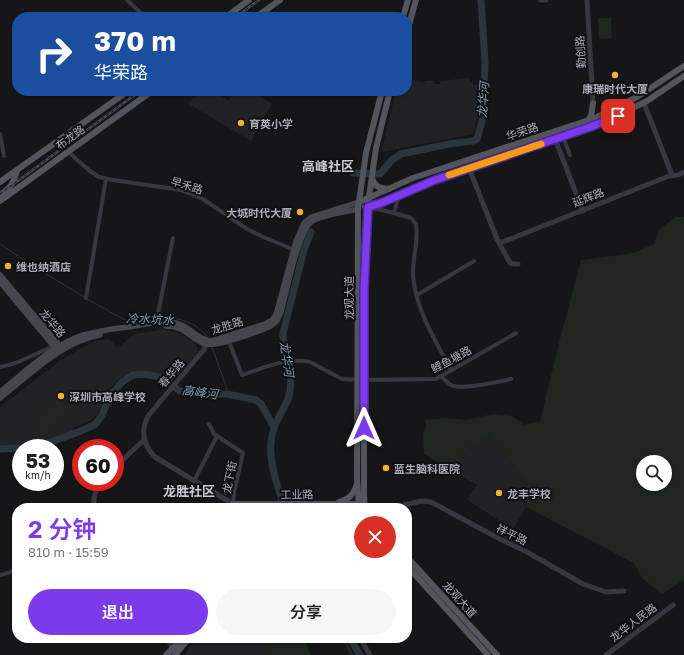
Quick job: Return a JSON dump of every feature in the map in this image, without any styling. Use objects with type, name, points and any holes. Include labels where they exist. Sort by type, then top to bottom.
[{"type":"main road","points":[[233,12],[249,0]]},
{"type":"main road","points":[[263,12],[280,0]]},
{"type":"main road","points":[[404,12],[408,0]]},
{"type":"main road","points":[[412,14],[416,0]]},
{"type":"main road","name":"华荣路","points":[[359,202],[413,178],[588,120],[648,91],[684,66]]},
{"type":"main road","name":"华荣路","points":[[358,209],[381,203],[417,187],[608,120],[644,103],[684,76]]},
{"type":"main road","name":"布龙路","points":[[0,182],[121,96]]},
{"type":"main road","name":"布龙路","points":[[0,201],[145,96]]},
{"type":"main road","name":"龙观大道","points":[[365,503],[358,209],[364,166],[381,96]]},
{"type":"main road","name":"龙观大道","points":[[358,503],[357,479],[368,207],[373,166],[389,96]]},
{"type":"main road","points":[[593,103],[597,109],[607,112]]},
{"type":"main road","points":[[588,120],[591,116],[593,103]]},
{"type":"main road","points":[[0,195],[11,187],[17,171]]},
{"type":"main road","points":[[413,178],[417,187]]},
{"type":"main road","points":[[372,180],[378,187],[385,189],[391,188]]},
{"type":"main road","points":[[14,182],[24,183]]},
{"type":"main road","name":"龙胜路","points":[[0,392],[59,348],[96,336],[160,326],[171,326],[181,328],[209,343],[268,327],[277,321],[282,312],[300,228],[308,218],[359,202]]},
{"type":"main road","name":"龙胜路","points":[[295,250],[304,230],[312,221],[358,209]]},
{"type":"main road","name":"龙华路","points":[[0,275],[59,348]]},
{"type":"main road","name":"龙华路","points":[[0,282],[59,348]]},
{"type":"main road","name":"龙胜路","points":[[0,398],[59,348]]},
{"type":"main road","points":[[335,503],[352,496],[355,491],[357,479]]},
{"type":"main road","name":"龙观大道","points":[[412,562],[497,655]]},
{"type":"main road","name":"龙观大道","points":[[412,571],[488,655]]},
{"type":"main road","points":[[173,653],[180,643]]},
{"type":"main road","points":[[166,655],[173,653],[184,643]]},
{"type":"street","points":[[127,0],[140,12]]},
{"type":"street","points":[[541,0],[546,0]]},
{"type":"street","name":"勤创路","points":[[587,0],[593,103]]},
{"type":"street","points":[[644,103],[672,175]]},
{"type":"street","points":[[0,134],[4,156]]},
{"type":"street","points":[[563,137],[570,155]]},
{"type":"street","points":[[555,139],[583,211]]},
{"type":"street","name":"早禾路","points":[[68,151],[99,177],[181,190],[203,199],[247,229],[295,250]]},
{"type":"street","points":[[469,168],[500,243],[510,263],[518,264]]},
{"type":"street","name":"延辉路","points":[[500,243],[672,175],[678,175],[684,172]]},
{"type":"street","points":[[86,298],[106,179]]},
{"type":"street","points":[[394,213],[398,195]]},
{"type":"street","points":[[368,207],[411,218],[416,224],[413,274],[417,295],[423,316],[451,370]]},
{"type":"street","points":[[157,317],[173,238]]},
{"type":"street","points":[[417,295],[474,261]]},
{"type":"street","name":"鲤鱼塘路","points":[[228,339],[242,375],[273,364],[307,362],[342,379],[430,380],[436,379],[516,333]]},
{"type":"street","name":"春华路","points":[[144,440],[143,428],[145,422],[168,391],[209,343]]},
{"type":"street","points":[[0,367],[16,363],[49,348],[59,348]]},
{"type":"street","points":[[441,376],[452,385],[457,386],[511,380]]},
{"type":"street","name":"龙下街","points":[[209,424],[217,436],[243,453],[234,492],[233,503]]},
{"type":"street","points":[[194,481],[217,436]]},
{"type":"street","points":[[124,459],[144,440],[149,452],[155,457],[227,503]]},
{"type":"street","points":[[94,503],[96,491]]},
{"type":"street","name":"祥平路","points":[[412,504],[421,501],[431,502],[527,552],[583,584],[606,592],[624,591]]},
{"type":"street","points":[[0,575],[12,571]]},
{"type":"street","name":"龙华人民路","points":[[606,655],[673,606]]},
{"type":"street","points":[[169,643],[173,653]]},
{"type":"street","points":[[363,643],[370,655]]},
{"type":"shaded area","points":[[598,18],[611,18],[612,38],[599,39]]},
{"type":"shaded area","points":[[468,78],[470,82],[473,82],[473,85],[479,84],[479,113],[473,134],[381,152],[395,96],[412,96],[412,79],[425,83],[425,81],[433,81],[434,84],[440,84],[440,81]]},
{"type":"shaded area","name":"育英小学","points":[[198,96],[220,96],[229,101],[232,96],[259,96],[272,104],[251,141],[187,103]]},
{"type":"shaded area","points":[[675,217],[684,217],[684,580],[662,594],[642,578],[634,563],[526,507],[527,485],[515,467],[488,436],[467,451],[453,471],[424,454],[423,435],[426,426],[425,420],[445,418],[466,420],[493,414],[512,416],[524,425],[540,421],[581,260],[633,253],[654,244],[659,230]]},
{"type":"shaded area","name":"深圳市高峰学校","points":[[165,329],[188,338],[196,344],[198,353],[172,381],[164,375],[141,372],[129,373],[120,378],[111,388],[97,415],[91,420],[73,428],[74,438],[64,441],[64,439],[12,439],[12,446],[0,446],[0,407],[62,359],[95,341],[109,339],[118,348],[134,334]]},
{"type":"shaded area","points":[[59,397],[73,415],[42,438],[29,421]]},
{"type":"shaded area","name":"龙丰学校","points":[[488,436],[515,467],[527,486],[526,507],[507,540],[493,531],[500,521],[467,500],[477,485],[453,471],[467,451]]},
{"type":"shaded area","points":[[192,643],[267,643],[261,655],[184,655]]},
{"type":"shaded area","points":[[267,643],[306,643],[311,655],[261,655]]},
{"type":"shaded area","points":[[344,643],[348,643],[354,655],[350,655]]},
{"type":"waterway","name":"龙华河","points":[[353,173],[380,174],[392,160],[401,154],[477,139],[483,117],[485,62],[481,0]]},
{"type":"waterway","name":"龙华河","points":[[283,503],[271,459],[271,442],[275,425],[288,399],[290,391],[291,376],[283,333],[304,250],[311,232]]},
{"type":"waterway","name":"冷水坑水","points":[[0,244],[84,297]]},
{"type":"waterway","name":"冷水坑水","points":[[87,299],[125,320],[133,321],[155,317]]},
{"type":"waterway","name":"冷水坑水","points":[[159,317],[180,319],[193,324],[208,338]]},
{"type":"waterway","name":"冷水坑水","points":[[212,347],[226,386],[227,394]]},
{"type":"waterway","name":"高峰河","points":[[59,439],[94,425],[102,415],[110,396],[122,382],[133,375],[141,374],[156,376],[163,379],[180,391],[209,395],[227,394],[256,400],[261,404],[274,427]]},
{"type":"waterway","name":"高峰河","points":[[0,449],[12,448]]},
{"type":"waterway","name":"龙华河","points":[[353,643],[360,655]]},
{"type":"railway","points":[[243,12],[259,0]]},
{"type":"railway","points":[[0,194],[133,96]]},
{"type":"slow traffic","points":[[449,175],[541,144]]},
{"type":"place","name":"康瑞时代大厦","points":[[615,75]]},
{"type":"place","name":"育英小学","points":[[241,123]]},
{"type":"place","name":"大城时代大厦","points":[[300,212]]},
{"type":"place","name":"维也纳酒店","points":[[8,266]]},
{"type":"place","name":"深圳市高峰学校","points":[[61,396]]},
{"type":"place","name":"蓝生脑科医院","points":[[386,468]]},
{"type":"place","name":"龙丰学校","points":[[499,493]]},
{"type":"district","name":"高峰社区","points":[[328,166]]},
{"type":"district","name":"龙胜社区","points":[[189,491]]},
{"type":"route","points":[[364,428],[364,290],[368,207],[435,180],[618,116]]}]
